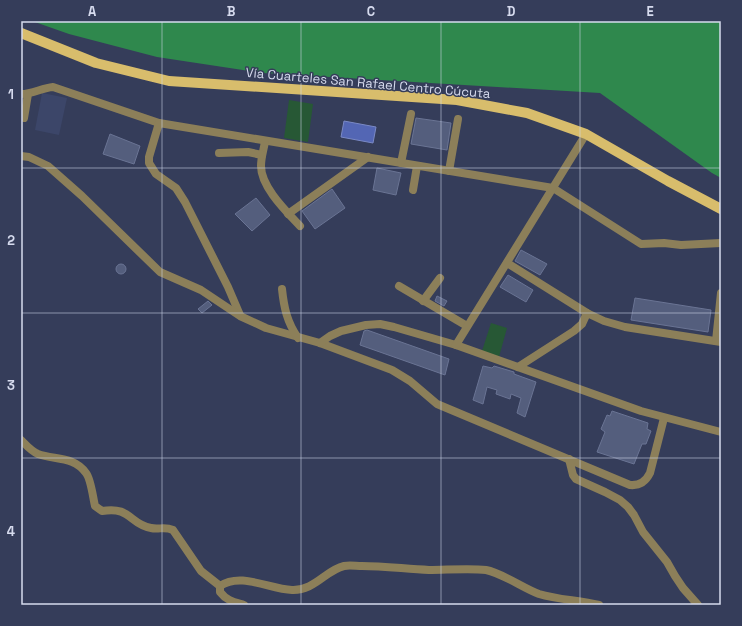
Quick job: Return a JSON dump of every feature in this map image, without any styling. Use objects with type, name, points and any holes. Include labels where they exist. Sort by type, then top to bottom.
[{"type":"main road","name":"Vía Cuarteles San Rafael Centro Cúcuta","points":[[21,34],[96,63],[169,81],[457,100],[527,113],[586,134],[668,181],[721,209]]},
{"type":"street","points":[[24,118],[25,94],[44,88],[53,87],[159,123],[553,188],[641,244],[664,243],[681,245],[721,243]]},
{"type":"street","points":[[401,163],[411,114]]},
{"type":"street","points":[[449,171],[458,119]]},
{"type":"street","points":[[159,123],[149,157],[149,163],[156,174],[176,188],[185,202],[228,287],[240,316]]},
{"type":"street","points":[[456,345],[586,134]]},
{"type":"street","points":[[265,141],[261,165],[262,175],[268,188],[288,214],[300,226]]},
{"type":"street","points":[[219,153],[248,152],[262,155]]},
{"type":"street","points":[[21,156],[29,157],[48,166],[82,196],[160,272],[201,290],[240,316],[266,328],[320,343],[392,370],[410,380],[437,404],[630,485],[637,486],[647,479],[650,473],[664,418]]},
{"type":"street","points":[[288,214],[368,157]]},
{"type":"street","points":[[413,190],[417,166]]},
{"type":"street","points":[[507,263],[587,313],[604,321],[625,327],[719,342],[721,293]]},
{"type":"street","points":[[423,301],[440,278]]},
{"type":"street","points":[[399,286],[467,326]]},
{"type":"street","points":[[282,289],[286,317],[298,338]]},
{"type":"street","points":[[518,367],[574,331],[582,324],[587,313]]},
{"type":"street","points":[[320,343],[341,331],[366,325],[380,324],[394,327],[456,345],[641,411],[721,432]]},
{"type":"street","points":[[21,440],[37,454],[67,459],[79,466],[87,474],[95,506],[102,511],[113,509],[118,510],[124,512],[142,526],[152,529],[167,528],[173,530],[201,571],[220,586]]},
{"type":"street","points":[[569,459],[573,475],[576,479],[611,495],[628,507],[643,532],[698,605]]},
{"type":"street","points":[[220,586],[231,582],[241,581],[292,590],[302,589],[343,566],[374,566],[428,570],[486,570],[539,594],[563,600],[577,600],[599,605]]},
{"type":"street","points":[[220,586],[220,592],[224,598],[244,605]]},
{"type":"shaded area","points":[[42,93],[67,98],[59,135],[35,130]]},
{"type":"green space","points":[[32,21],[721,21],[721,178],[600,93],[263,73],[157,57],[69,34]]},
{"type":"green space","points":[[289,100],[313,104],[308,142],[284,138]]},
{"type":"green space","points":[[491,323],[507,328],[499,357],[482,351]]},
{"type":"water","points":[[344,121],[376,127],[373,143],[341,137]]},
{"type":"building","points":[[416,118],[451,123],[447,150],[411,144]]},
{"type":"building","points":[[110,134],[140,146],[134,164],[103,154]]},
{"type":"building","points":[[377,168],[401,173],[396,195],[373,190]]},
{"type":"building","points":[[332,189],[345,208],[315,229],[302,211]]},
{"type":"building","points":[[256,198],[270,215],[252,231],[235,214]]},
{"type":"building","points":[[521,250],[547,264],[540,275],[515,261]]},
{"type":"building","points":[[119,264],[123,264],[125,265],[125,273],[119,274],[116,271],[116,267]]},
{"type":"building","points":[[508,275],[533,290],[526,302],[500,287]]},
{"type":"building","points":[[437,296],[447,301],[444,306],[435,301]]},
{"type":"building","points":[[635,298],[711,310],[708,332],[631,320]]},
{"type":"building","points":[[208,301],[212,305],[202,313],[198,309]]},
{"type":"building","points":[[367,330],[449,359],[445,375],[360,345],[364,331]]},
{"type":"building","points":[[483,366],[492,368],[494,366],[514,372],[514,374],[536,382],[525,417],[517,413],[521,398],[511,394],[510,399],[496,394],[497,390],[487,387],[483,404],[473,400]]},
{"type":"building","points":[[612,411],[648,423],[647,429],[651,431],[646,444],[642,444],[634,464],[597,452],[605,432],[601,429],[607,415],[610,416]]}]
